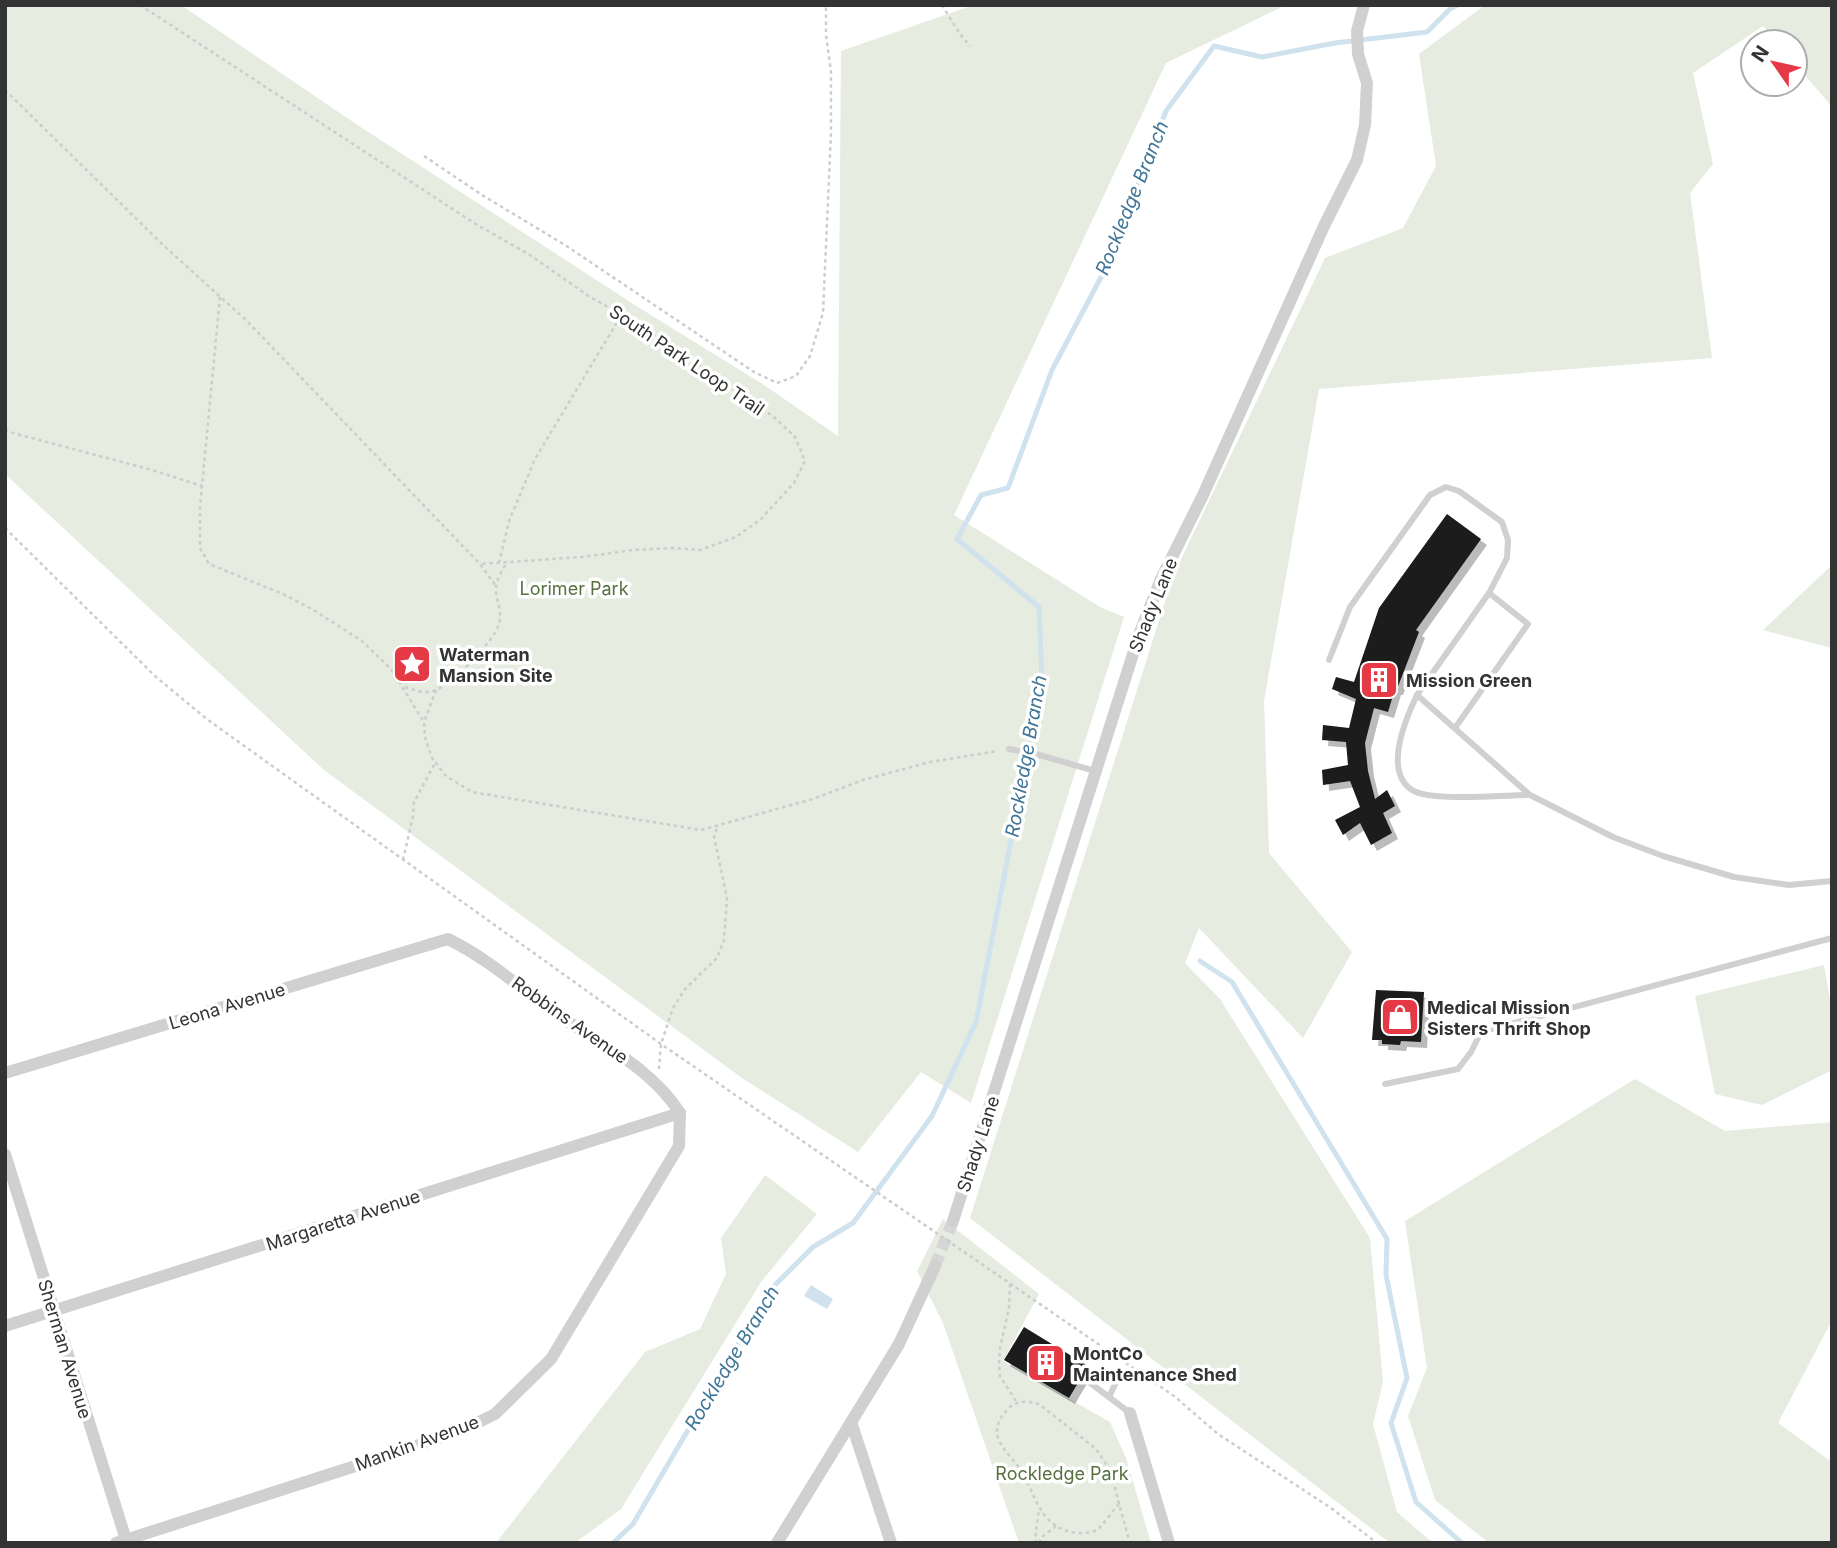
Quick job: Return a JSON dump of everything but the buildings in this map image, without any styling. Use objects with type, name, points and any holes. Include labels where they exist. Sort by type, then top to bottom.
[{"type":"street","name":"Shady Lane","points":[[954,1221],[1140,632],[1161,579],[1203,495],[1324,226],[1357,160],[1365,125],[1367,83],[1358,54],[1357,31],[1364,5]]},
{"type":"street","name":"Leona Avenue","points":[[5,1073],[448,939]]},
{"type":"street","name":"Robbins Avenue","points":[[448,939],[473,951],[556,1014],[641,1069],[668,1095],[680,1113]]},
{"type":"street","name":"Margaretta Avenue","points":[[5,1326],[680,1113]]},
{"type":"street","name":"Mankin Avenue","points":[[123,1542],[401,1451],[468,1427],[495,1414],[551,1359],[679,1146],[680,1113]]},
{"type":"street","name":"Sherman Avenue","points":[[5,1154],[123,1542]]},
{"type":"street","points":[[777,1543],[899,1345],[935,1266]]},
{"type":"street","points":[[1130,1413],[1169,1543]]},
{"type":"street","points":[[851,1422],[891,1543]]},
{"type":"lane","points":[[1329,660],[1350,607],[1430,495],[1446,487],[1459,491],[1502,522],[1508,540],[1507,558],[1489,593],[1417,695],[1404,722],[1397,765],[1402,779],[1412,790],[1429,796],[1531,794]]},
{"type":"lane","points":[[1455,728],[1528,624],[1489,593]]},
{"type":"lane","points":[[1417,695],[1531,794],[1613,838],[1734,877],[1789,885],[1832,881]]},
{"type":"lane","points":[[1009,749],[1097,772]]},
{"type":"lane","points":[[1385,1084],[1458,1069],[1481,1032],[1832,939]]},
{"type":"lane","points":[[1109,1397],[1118,1378]]},
{"type":"lane","points":[[1089,1382],[1130,1413]]},
{"type":"path","name":"South Park Loop Trail","points":[[140,5],[474,223],[530,255],[590,297],[638,323],[774,417],[795,437],[805,461],[794,483],[761,519],[736,537],[708,548],[633,550],[582,558],[507,562]]},
{"type":"path","points":[[424,156],[565,245],[754,372],[777,383],[785,382],[796,376],[810,356],[823,313],[831,133],[831,72],[826,35],[826,5]]},
{"type":"path","points":[[942,5],[970,46]]},
{"type":"path","points":[[5,90],[322,398],[480,564],[496,586],[499,624],[478,655],[436,690],[422,693],[404,687]]},
{"type":"path","points":[[220,297],[198,531],[200,548],[209,564],[283,594],[362,641],[404,687],[424,722]]},
{"type":"path","points":[[499,563],[509,521],[535,459],[622,314]]},
{"type":"path","points":[[5,429],[202,486]]},
{"type":"path","points":[[5,528],[166,685],[208,720],[661,1044],[1174,1396],[1218,1434],[1331,1508],[1377,1543]]},
{"type":"path","points":[[480,564],[507,562]]},
{"type":"path","points":[[496,586],[507,562]]},
{"type":"path","points":[[436,690],[424,722],[425,737],[435,762],[446,776],[472,792],[701,830],[813,799],[863,780],[930,762],[1009,749]]},
{"type":"path","points":[[403,860],[414,802],[435,762]]},
{"type":"path","points":[[654,1081],[661,1065],[661,1044],[673,1007],[685,989],[717,958],[724,940],[727,898],[714,837],[718,825]]},
{"type":"path","points":[[1010,1284],[1009,1308],[999,1364],[1000,1376],[1017,1403]]},
{"type":"path","points":[[1119,1504],[1098,1529],[1074,1533],[1056,1527],[1045,1519],[1024,1474],[1003,1449],[996,1433],[1000,1419],[1017,1403],[1029,1401],[1039,1404],[1096,1449],[1111,1471],[1130,1543]]},
{"type":"path","points":[[1040,1510],[1035,1539],[1038,1543],[1056,1527]]},
{"type":"green space","name":"Lorimer Park","points":[[5,5],[181,5],[356,124],[638,307],[764,385],[838,436],[841,51],[974,5],[1286,5],[1166,63],[954,515],[1100,607],[1124,617],[971,1103],[921,1072],[858,1152],[742,1078],[324,770],[5,474]]},
{"type":"green space","points":[[1485,5],[1832,5],[1832,107],[1809,80],[1809,28],[1739,28],[1739,42],[1693,73],[1713,164],[1690,193],[1712,358],[1319,389],[1264,701],[1269,853],[1352,952],[1303,1038],[1199,928],[1185,963],[1220,999],[1370,1238],[1383,1382],[1373,1424],[1397,1512],[1433,1543],[1390,1543],[970,1218],[1173,576],[1325,258],[1403,228],[1436,166],[1419,54]]},
{"type":"green space","points":[[1832,565],[1832,648],[1763,630]]},
{"type":"green space","points":[[1824,965],[1832,1011],[1832,1070],[1762,1105],[1715,1094],[1695,996]]},
{"type":"green space","points":[[1635,1079],[1725,1131],[1832,1122],[1832,1320],[1778,1423],[1832,1462],[1832,1543],[1489,1543],[1435,1500],[1408,1416],[1427,1368],[1405,1221]]},
{"type":"green space","points":[[765,1175],[817,1214],[761,1282],[621,1509],[575,1543],[496,1543],[645,1352],[700,1329],[726,1274],[721,1238]]},
{"type":"green space","name":"Rockledge Park","points":[[943,1219],[1039,1294],[1003,1361],[1110,1422],[1126,1458],[1151,1543],[1019,1543],[943,1323],[917,1271]]},
{"type":"water","points":[[811,1285],[833,1299],[827,1309],[804,1296]]},
{"type":"waterway","name":"Rockledge Branch","points":[[613,1543],[633,1524],[770,1290],[813,1247],[853,1223],[932,1116],[976,1022],[1042,680],[1039,607],[957,539],[981,495],[1008,488],[1052,370],[1108,264],[1166,111],[1214,46],[1262,57],[1335,43],[1427,32],[1450,9],[1458,5]]},
{"type":"waterway","points":[[1200,961],[1232,982],[1387,1239],[1386,1275],[1407,1378],[1391,1423],[1416,1502],[1462,1543]]},
{"type":"tunnel","points":[[935,1266],[953,1221]]},
{"type":"place","name":"Waterman Mansion Site","points":[[412,664]]},
{"type":"place","name":"Mission Green","points":[[1379,680]]},
{"type":"place","name":"Medical Mission Sisters Thrift Shop","points":[[1400,1017]]},
{"type":"place","name":"MontCo Maintenance Shed","points":[[1046,1363]]}]
